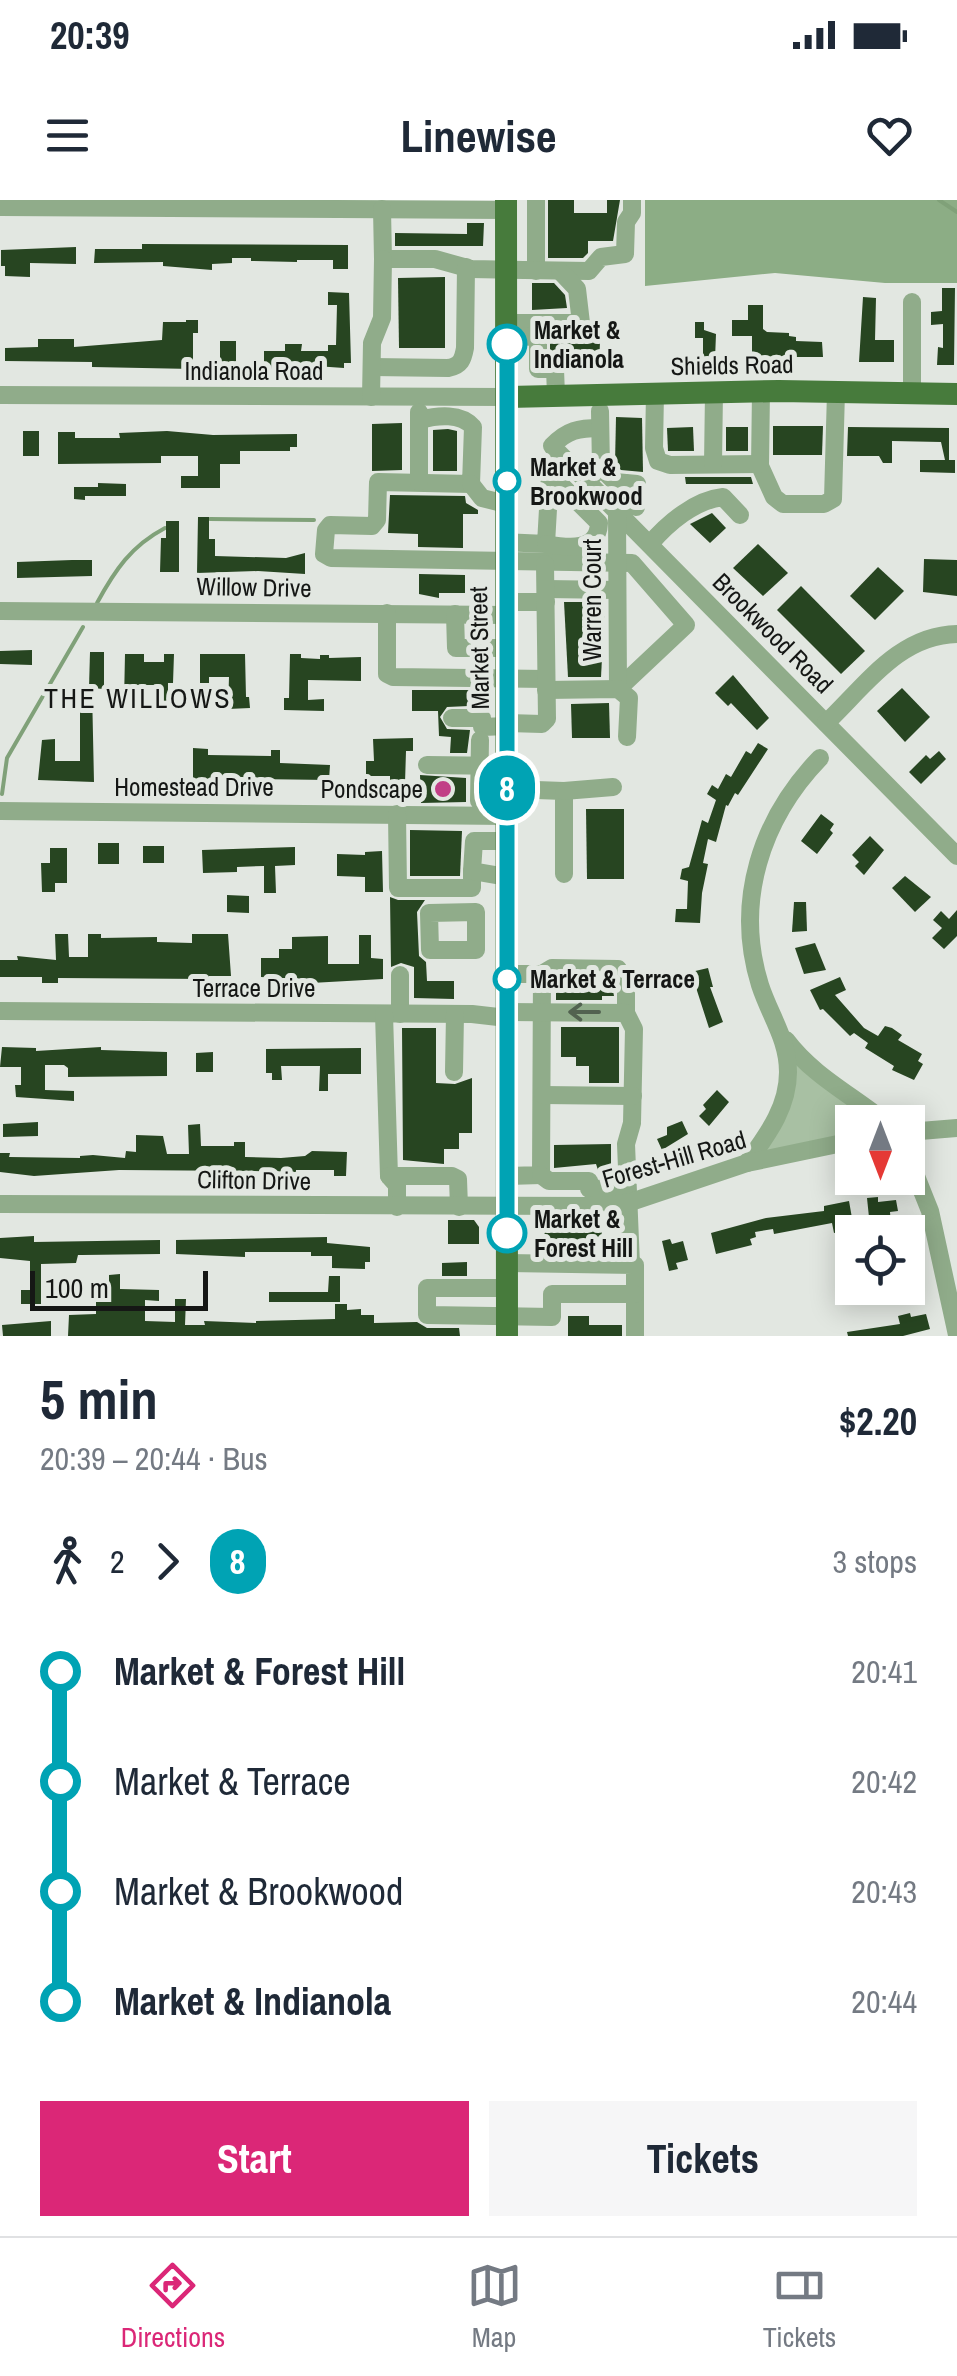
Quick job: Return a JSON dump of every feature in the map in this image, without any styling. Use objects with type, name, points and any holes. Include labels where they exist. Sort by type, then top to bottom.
[{"type":"main road","name":"Market Street","points":[[506,205],[507,1327]]},
{"type":"main road","name":"Shields Road","points":[[507,397],[760,391],[957,394]]},
{"type":"street","points":[[536,200],[536,271]]},
{"type":"street","points":[[383,259],[435,259],[466,267],[536,271],[589,270],[601,257],[625,254],[626,222],[632,213],[632,200]]},
{"type":"street","points":[[0,207],[382,209],[506,205]]},
{"type":"street","points":[[372,398],[372,343],[382,318],[382,209]]},
{"type":"street","points":[[372,367],[456,367],[466,348],[466,267]]},
{"type":"street","points":[[507,330],[581,323],[577,289],[560,271]]},
{"type":"street","points":[[912,302],[912,393]]},
{"type":"street","points":[[507,330],[538,336],[538,369],[555,369],[556,395]]},
{"type":"street","points":[[760,391],[760,464],[779,502],[833,499],[836,392]]},
{"type":"street","points":[[713,464],[714,392]]},
{"type":"street","points":[[655,393],[654,448],[658,461],[670,465],[760,464]]},
{"type":"street","name":"Indianola Road","points":[[0,395],[507,397]]},
{"type":"street","points":[[418,397],[419,482]]},
{"type":"street","points":[[420,420],[458,417],[507,431]]},
{"type":"street","points":[[546,544],[550,474],[562,436],[577,428],[600,419],[594,475],[637,484],[636,507]]},
{"type":"street","points":[[467,422],[471,474],[482,498],[506,504]]},
{"type":"street","name":"Brookwood Road","points":[[558,452],[594,475],[617,512],[957,856]]},
{"type":"street","points":[[372,559],[378,482],[419,482],[507,464]]},
{"type":"street","points":[[505,552],[545,564],[591,543],[598,535],[598,523],[550,474]]},
{"type":"street","name":"Warren Court","points":[[625,482],[617,512],[618,689],[628,698],[628,737]]},
{"type":"street","points":[[650,544],[665,527],[708,499],[723,497],[740,514]]},
{"type":"street","points":[[372,526],[330,525],[324,554],[330,558],[372,559],[505,552],[546,544],[568,555],[632,564],[686,625],[618,689],[507,678],[393,678],[387,674],[386,614]]},
{"type":"street","points":[[452,718],[482,718],[482,727],[542,724],[547,719],[545,564]]},
{"type":"street","name":"Willow Drive","points":[[0,611],[456,614],[507,609],[546,596],[617,590]]},
{"type":"street","points":[[456,614],[456,648],[507,648]]},
{"type":"street","points":[[826,723],[903,649],[931,637],[957,634]]},
{"type":"street","points":[[479,801],[480,740]]},
{"type":"street","points":[[820,758],[793,788],[773,820],[753,878],[750,920],[754,960],[765,1000],[784,1038],[799,1058],[862,1105]]},
{"type":"street","points":[[427,765],[480,766],[564,792],[613,787]]},
{"type":"street","points":[[564,792],[564,874]]},
{"type":"street","name":"Homestead Drive","points":[[0,811],[507,816]]},
{"type":"street","points":[[397,814],[398,888],[472,888],[474,841],[507,841]]},
{"type":"street","points":[[472,872],[507,877]]},
{"type":"street","points":[[476,934],[507,934]]},
{"type":"street","points":[[507,974],[542,974],[552,968],[618,969],[626,982],[626,1012],[634,1030],[632,1123],[626,1144],[631,1265]]},
{"type":"street","points":[[542,974],[542,1175],[548,1181],[589,1181],[590,1188],[629,1195]]},
{"type":"street","points":[[396,1207],[397,1186],[389,1176],[392,1014],[400,975]]},
{"type":"street","name":"Terrace Drive","points":[[0,1011],[507,1015],[626,1012]]},
{"type":"street","points":[[454,1072],[455,1014]]},
{"type":"street","points":[[748,1163],[783,1102],[788,1073],[784,1038]]},
{"type":"street","points":[[507,1086],[633,1096]]},
{"type":"street","points":[[507,1124],[542,1123]]},
{"type":"street","points":[[925,1131],[957,1128]]},
{"type":"street","name":"Forest-Hill Road","points":[[507,1207],[603,1206],[629,1195],[748,1163],[835,1145]]},
{"type":"street","points":[[507,1176],[542,1175]]},
{"type":"street","points":[[389,1176],[452,1176],[458,1179],[459,1207]]},
{"type":"street","points":[[924,1195],[957,1335]]},
{"type":"street","name":"Clifton Drive","points":[[0,1204],[507,1207]]},
{"type":"street","points":[[507,1263],[635,1265],[635,1336]]},
{"type":"street","points":[[507,1288],[427,1288],[427,1315],[475,1316],[507,1327],[552,1318],[552,1294],[635,1294]]},
{"type":"street","points":[[475,1316],[475,1336]]},
{"type":"green space","points":[[645,200],[957,200],[957,283],[885,283],[775,273],[645,286]]},
{"type":"green space","points":[[784,1038],[865,1105],[835,1105],[835,1145],[747,1163],[778,1115]]},
{"type":"building","points":[[548,200],[574,200],[574,213],[607,213],[607,200],[620,200],[613,241],[588,241],[588,253],[583,258],[548,258]]},
{"type":"building","points":[[467,223],[484,223],[483,246],[395,246],[395,233],[467,234]]},
{"type":"building","points":[[142,244],[348,245],[348,269],[333,269],[333,260],[251,258],[212,264],[212,270],[163,266],[163,262],[94,263],[95,249],[142,249]]},
{"type":"building","points":[[76,247],[76,264],[30,263],[30,277],[5,276],[5,266],[1,266],[1,250]]},
{"type":"building","points":[[445,277],[445,348],[399,348],[398,278]]},
{"type":"building","points":[[532,283],[554,283],[565,295],[567,308],[532,310]]},
{"type":"building","points":[[942,288],[955,288],[954,365],[937,365],[938,347],[943,348],[943,324],[931,325],[931,312],[942,311]]},
{"type":"building","points":[[328,292],[349,293],[351,363],[344,363],[344,368],[301,365],[301,370],[264,366],[264,351],[285,351],[285,344],[302,344],[301,351],[328,351],[328,345],[336,345],[337,305],[328,305]]},
{"type":"building","points":[[863,297],[876,298],[875,340],[894,340],[894,362],[859,362]]},
{"type":"building","points":[[748,305],[763,305],[763,329],[767,332],[789,333],[796,341],[822,342],[823,357],[752,362],[752,336],[732,336],[732,320],[748,320]]},
{"type":"building","points":[[198,320],[198,333],[193,333],[193,369],[5,361],[5,348],[38,347],[38,339],[74,339],[74,347],[162,340],[163,322]]},
{"type":"building","points":[[695,322],[704,322],[704,330],[716,334],[715,359],[703,359],[703,338],[695,338]]},
{"type":"building","points":[[550,336],[600,342],[599,365],[581,365],[581,356],[550,356]]},
{"type":"building","points":[[220,341],[236,341],[236,370],[220,370]]},
{"type":"building","points":[[616,417],[642,418],[643,472],[621,470],[615,464]]},
{"type":"building","points":[[402,423],[402,470],[372,471],[372,424]]},
{"type":"building","points":[[773,426],[823,426],[822,455],[773,455]]},
{"type":"building","points":[[693,427],[694,451],[668,451],[667,428]]},
{"type":"building","points":[[726,427],[748,427],[748,451],[726,451]]},
{"type":"building","points":[[848,427],[949,428],[949,460],[955,460],[955,473],[920,472],[920,460],[945,460],[941,442],[892,441],[892,463],[883,463],[879,456],[847,456]]},
{"type":"building","points":[[433,430],[457,431],[457,471],[433,471]]},
{"type":"building","points":[[23,431],[39,431],[39,456],[23,456]]},
{"type":"building","points":[[58,432],[75,432],[75,438],[120,438],[119,433],[297,434],[297,447],[290,447],[290,451],[240,451],[240,464],[220,464],[220,488],[181,488],[181,476],[198,476],[198,456],[161,456],[161,463],[58,464]]},
{"type":"building","points":[[685,477],[751,477],[753,484],[686,484]]},
{"type":"building","points":[[98,483],[126,484],[126,496],[74,499],[74,487],[98,487]]},
{"type":"building","points":[[390,495],[465,496],[466,503],[478,514],[463,514],[463,548],[418,547],[418,534],[388,533]]},
{"type":"building","points":[[712,513],[726,528],[710,543],[690,524]]},
{"type":"building","points":[[198,517],[209,517],[209,539],[215,539],[215,556],[286,558],[305,553],[305,574],[197,573]]},
{"type":"building","points":[[166,521],[179,521],[179,572],[160,572]]},
{"type":"building","points":[[758,544],[788,573],[763,596],[733,568]]},
{"type":"building","points":[[924,559],[957,560],[957,596],[923,592]]},
{"type":"building","points":[[92,560],[92,576],[17,578],[17,562]]},
{"type":"building","points":[[878,567],[904,591],[875,620],[850,596]]},
{"type":"building","points":[[419,574],[465,575],[465,593],[439,593],[439,598],[419,594]]},
{"type":"building","points":[[801,586],[865,651],[841,674],[777,610]]},
{"type":"building","points":[[564,602],[605,602],[601,677],[568,677]]},
{"type":"building","points":[[32,650],[32,665],[0,664],[0,651]]},
{"type":"building","points":[[90,652],[104,652],[104,689],[89,688]]},
{"type":"building","points":[[125,654],[144,654],[144,662],[164,662],[164,654],[174,654],[168,707],[156,707],[157,685],[137,685],[137,702],[124,702]]},
{"type":"building","points":[[200,654],[245,654],[250,708],[228,709],[229,677],[209,677],[209,683],[200,683]]},
{"type":"building","points":[[290,654],[320,659],[320,655],[361,657],[361,681],[308,680],[308,700],[324,699],[324,711],[284,710],[284,698],[289,698]]},
{"type":"building","points":[[733,675],[769,718],[757,730],[731,703],[728,706],[715,693]]},
{"type":"building","points":[[902,688],[930,717],[905,742],[877,711]]},
{"type":"building","points":[[80,689],[92,689],[94,782],[38,780],[42,740],[55,739],[55,761],[80,761]]},
{"type":"building","points":[[412,690],[469,690],[469,706],[447,707],[440,717],[447,729],[470,730],[467,753],[450,753],[451,737],[439,736],[438,711],[412,711]]},
{"type":"building","points":[[609,703],[610,738],[572,738],[571,704]]},
{"type":"building","points":[[413,738],[413,751],[406,751],[405,783],[390,781],[390,776],[366,776],[366,761],[374,761],[373,739]]},
{"type":"building","points":[[758,743],[768,749],[738,795],[735,793],[726,805],[716,842],[708,839],[700,923],[675,922],[676,909],[687,909],[688,881],[680,879],[682,869],[689,867],[702,820],[708,823],[716,800],[707,794],[712,785],[718,789],[726,774],[731,777],[746,751],[751,754]]},
{"type":"building","points":[[193,748],[208,749],[208,755],[271,756],[271,750],[280,750],[280,763],[330,765],[329,780],[253,779],[253,785],[237,785],[237,780],[193,780]]},
{"type":"building","points":[[939,751],[946,759],[921,784],[909,772],[926,755],[930,759]]},
{"type":"building","name":"Pondscape","points":[[420,775],[466,778],[466,802],[421,803]]},
{"type":"building","points":[[586,809],[624,809],[624,879],[587,879]]},
{"type":"building","points":[[821,814],[834,824],[830,830],[833,833],[817,854],[801,841]]},
{"type":"building","points":[[410,830],[462,831],[460,876],[410,876]]},
{"type":"building","points":[[870,836],[884,850],[864,875],[855,866],[859,862],[852,855]]},
{"type":"building","points":[[98,843],[119,843],[119,864],[98,864]]},
{"type":"building","points":[[143,846],[164,846],[164,863],[143,863]]},
{"type":"building","points":[[295,847],[295,865],[275,866],[276,893],[264,893],[264,866],[203,873],[202,850]]},
{"type":"building","points":[[50,848],[67,848],[67,883],[55,883],[55,892],[42,892],[41,863],[50,863]]},
{"type":"building","points":[[382,851],[383,892],[365,892],[365,877],[337,876],[337,854]]},
{"type":"building","points":[[905,876],[931,897],[915,912],[892,888]]},
{"type":"building","points":[[227,895],[249,896],[249,913],[227,912]]},
{"type":"building","points":[[390,897],[425,900],[417,912],[419,956],[426,962],[427,981],[454,981],[454,999],[414,998],[414,967],[401,963],[391,967]]},
{"type":"building","points":[[794,902],[806,902],[807,931],[792,932]]},
{"type":"building","points":[[957,910],[957,936],[944,949],[932,938],[942,928],[933,920],[941,911],[949,919]]},
{"type":"building","points":[[55,934],[68,934],[69,957],[88,957],[88,934],[192,943],[192,934],[228,934],[231,976],[58,978],[58,983],[42,983],[42,977],[0,977],[0,960],[18,960],[17,956],[56,960]]},
{"type":"building","points":[[359,935],[371,935],[371,958],[383,959],[383,979],[311,983],[261,977],[261,958],[279,958],[279,949],[292,949],[292,937],[328,936],[328,964],[359,964]]},
{"type":"building","points":[[815,943],[826,970],[804,974],[795,948]]},
{"type":"building","points":[[708,968],[710,987],[723,1022],[709,1028],[691,972]]},
{"type":"building","points":[[840,977],[846,990],[835,995],[864,1028],[878,1036],[885,1026],[892,1028],[902,1035],[898,1040],[922,1054],[918,1061],[923,1064],[914,1080],[892,1070],[894,1066],[865,1048],[868,1043],[854,1033],[850,1036],[820,1010],[810,990]]},
{"type":"building","points":[[556,981],[611,981],[614,996],[602,996],[602,1000],[556,1000]]},
{"type":"building","points":[[561,1027],[619,1027],[619,1083],[589,1083],[589,1066],[576,1066],[576,1057],[561,1057]]},
{"type":"building","points":[[402,1028],[436,1028],[436,1083],[455,1084],[472,1078],[472,1133],[459,1133],[459,1149],[444,1149],[444,1164],[403,1160]]},
{"type":"building","points":[[2,1047],[167,1052],[167,1076],[68,1077],[64,1065],[45,1065],[45,1090],[74,1091],[74,1101],[16,1097],[21,1067],[0,1067]]},
{"type":"building","points":[[361,1048],[361,1074],[328,1074],[328,1091],[319,1091],[320,1066],[281,1066],[282,1080],[272,1080],[272,1073],[266,1073],[266,1049]]},
{"type":"building","points":[[213,1052],[213,1072],[196,1072],[196,1053]]},
{"type":"building","points":[[717,1090],[729,1102],[709,1126],[699,1116]]},
{"type":"building","points":[[682,1121],[688,1134],[662,1150],[657,1139],[667,1135],[667,1127]]},
{"type":"building","points":[[38,1122],[38,1136],[3,1137],[3,1124]]},
{"type":"building","points":[[200,1124],[201,1146],[245,1142],[245,1157],[347,1152],[346,1176],[334,1176],[334,1170],[296,1170],[296,1176],[254,1171],[119,1170],[34,1176],[0,1172],[0,1153],[10,1153],[9,1157],[125,1158],[126,1151],[136,1152],[136,1135],[163,1136],[167,1154],[189,1154],[188,1125]]},
{"type":"building","points":[[611,1144],[611,1176],[600,1176],[596,1164],[554,1168],[554,1145]]},
{"type":"building","points":[[878,1197],[878,1202],[896,1200],[898,1211],[869,1215],[867,1198]]},
{"type":"building","points":[[849,1201],[851,1215],[835,1215],[835,1233],[832,1223],[774,1234],[773,1229],[755,1232],[756,1237],[750,1239],[752,1245],[716,1254],[711,1233],[766,1218],[824,1211],[824,1206]]},
{"type":"building","points":[[448,1220],[474,1220],[479,1227],[479,1244],[448,1244]]},
{"type":"building","points":[[545,1222],[602,1223],[601,1252],[544,1251]]},
{"type":"building","points":[[34,1236],[34,1242],[160,1240],[160,1254],[78,1255],[76,1263],[41,1264],[41,1304],[21,1304],[21,1290],[30,1290],[30,1261],[0,1258],[0,1238]]},
{"type":"building","points":[[327,1237],[327,1243],[370,1247],[370,1262],[365,1262],[365,1269],[332,1268],[332,1256],[311,1256],[311,1252],[245,1252],[245,1257],[176,1254],[176,1240]]},
{"type":"building","points":[[670,1239],[672,1244],[683,1241],[688,1260],[676,1263],[678,1269],[669,1271],[662,1241]]},
{"type":"building","points":[[467,1262],[467,1276],[442,1276],[442,1263]]},
{"type":"building","points":[[120,1274],[120,1289],[159,1290],[159,1301],[145,1300],[145,1321],[175,1322],[175,1299],[186,1299],[185,1325],[205,1325],[204,1321],[335,1319],[335,1304],[347,1304],[347,1310],[361,1309],[361,1315],[374,1315],[374,1323],[417,1322],[427,1328],[459,1328],[460,1336],[68,1336],[69,1315],[96,1314],[96,1296],[109,1296],[109,1275]]},
{"type":"building","points":[[329,1276],[340,1276],[340,1302],[269,1302],[269,1292],[328,1292]]},
{"type":"building","points":[[910,1313],[911,1317],[926,1314],[930,1329],[903,1336],[848,1336],[847,1332],[900,1324],[898,1316]]},
{"type":"building","points":[[568,1316],[589,1316],[589,1325],[622,1325],[622,1336],[568,1336]]},
{"type":"building","points":[[51,1321],[51,1336],[3,1336],[2,1325]]},
{"type":"waterway","points":[[939,200],[957,212]]},
{"type":"waterway","points":[[210,519],[314,520]]},
{"type":"waterway","points":[[97,603],[125,560],[165,528]]},
{"type":"waterway","points":[[2,794],[7,758],[83,627]]},
{"type":"bus line","name":"8","points":[[507,344],[507,1233]]},
{"type":"place","name":"Market & Indianola","points":[[507,344]]},
{"type":"place","name":"Market & Brookwood","points":[[507,481]]},
{"type":"place","name":"Pondscape","points":[[443,789]]},
{"type":"place","name":"Market & Terrace","points":[[507,979]]},
{"type":"place","name":"Market & Forest Hill","points":[[507,1233]]},
{"type":"district","name":"THE WILLOWS","points":[[138,698]]}]
